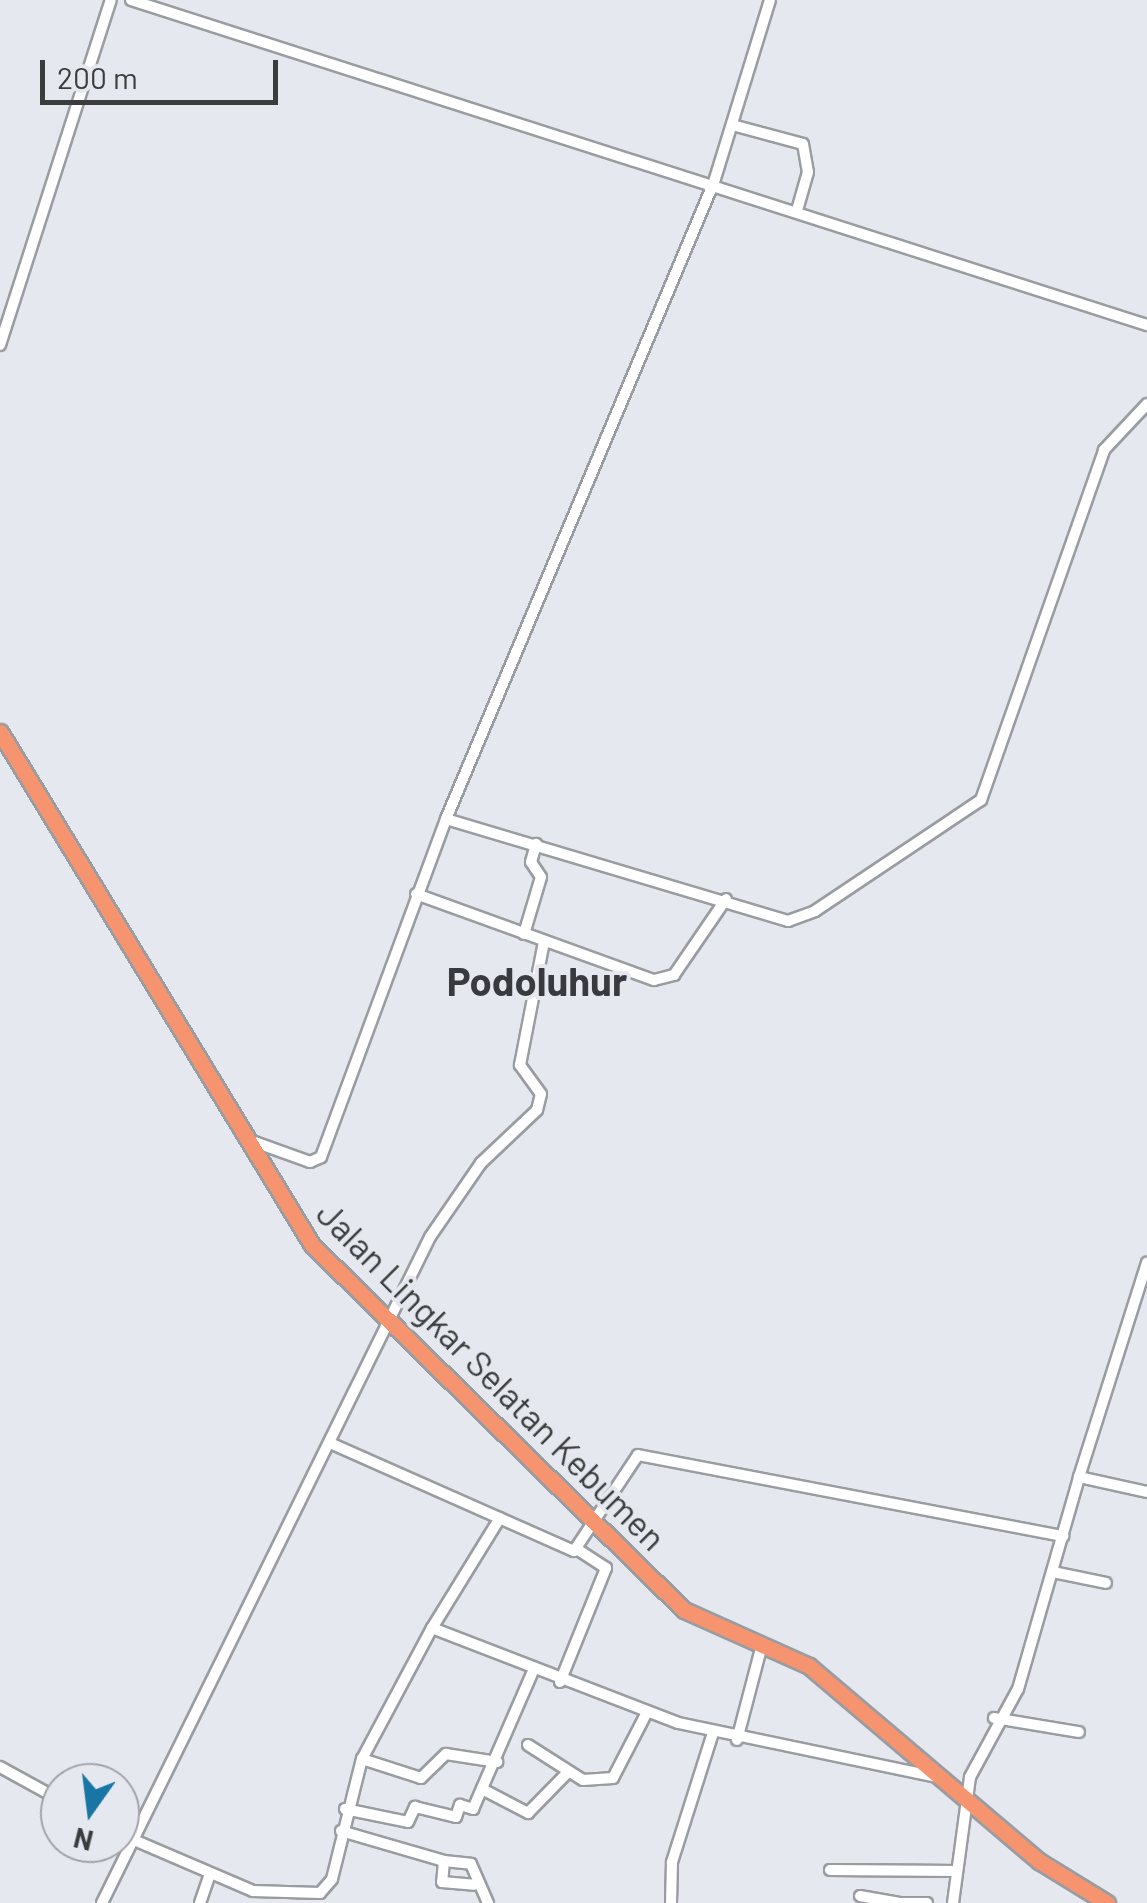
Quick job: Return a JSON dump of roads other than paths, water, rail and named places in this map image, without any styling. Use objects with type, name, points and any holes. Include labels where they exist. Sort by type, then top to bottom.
[{"type":"highway","name":"Jalan Lingkar Selatan Kebumen","points":[[0,732],[239,1136],[302,1232],[392,1327],[598,1519],[696,1619],[809,1666],[948,1778],[1039,1861],[1106,1903]]},
{"type":"street","points":[[0,345],[111,0]]},
{"type":"street","points":[[131,0],[714,182],[1147,325]]},
{"type":"street","points":[[239,1136],[310,1162],[321,1157],[416,894],[736,126],[770,0]]},
{"type":"street","points":[[736,126],[803,144],[808,172],[797,210]]},
{"type":"street","points":[[446,820],[800,920],[981,800],[1104,450],[1147,404]]},
{"type":"street","points":[[524,934],[541,877],[531,862],[536,844]]},
{"type":"street","points":[[416,894],[661,980],[674,974],[726,900]]},
{"type":"street","points":[[140,1832],[464,1185],[538,1110],[540,1094],[520,1065],[544,941]]},
{"type":"street","points":[[954,1903],[965,1795],[994,1718],[1018,1688],[1147,1262]]},
{"type":"street","points":[[334,1445],[578,1550],[606,1566],[560,1682]]},
{"type":"street","points":[[578,1550],[638,1456],[1064,1536]]},
{"type":"street","points":[[1079,1477],[1147,1492]]},
{"type":"street","points":[[140,1844],[210,1874],[292,1900],[326,1888],[362,1759],[432,1628],[500,1518]]},
{"type":"street","points":[[1053,1572],[1106,1584]]},
{"type":"street","points":[[432,1628],[646,1714],[737,1740],[948,1778]]},
{"type":"street","points":[[737,1740],[762,1645]]},
{"type":"street","points":[[345,1809],[407,1822],[416,1807],[456,1817],[484,1790],[533,1671]]},
{"type":"street","points":[[528,1745],[567,1774],[616,1777],[646,1714]]},
{"type":"street","points":[[994,1718],[1078,1732]]},
{"type":"street","points":[[671,1903],[672,1862],[713,1733]]},
{"type":"street","points":[[362,1759],[420,1778],[446,1754],[497,1762]]},
{"type":"street","points":[[0,1767],[40,1789]]},
{"type":"street","points":[[484,1790],[528,1813],[567,1774]]},
{"type":"street","points":[[341,1830],[444,1861],[470,1864],[474,1886],[488,1903]]},
{"type":"street","points":[[444,1861],[442,1882],[474,1886]]},
{"type":"street","points":[[102,1903],[124,1863]]},
{"type":"street","points":[[830,1870],[957,1872]]},
{"type":"street","points":[[200,1903],[210,1874]]},
{"type":"street","points":[[860,1896],[898,1903],[927,1903]]},
{"type":"district","name":"Podoluhur","points":[[537,980]]}]
